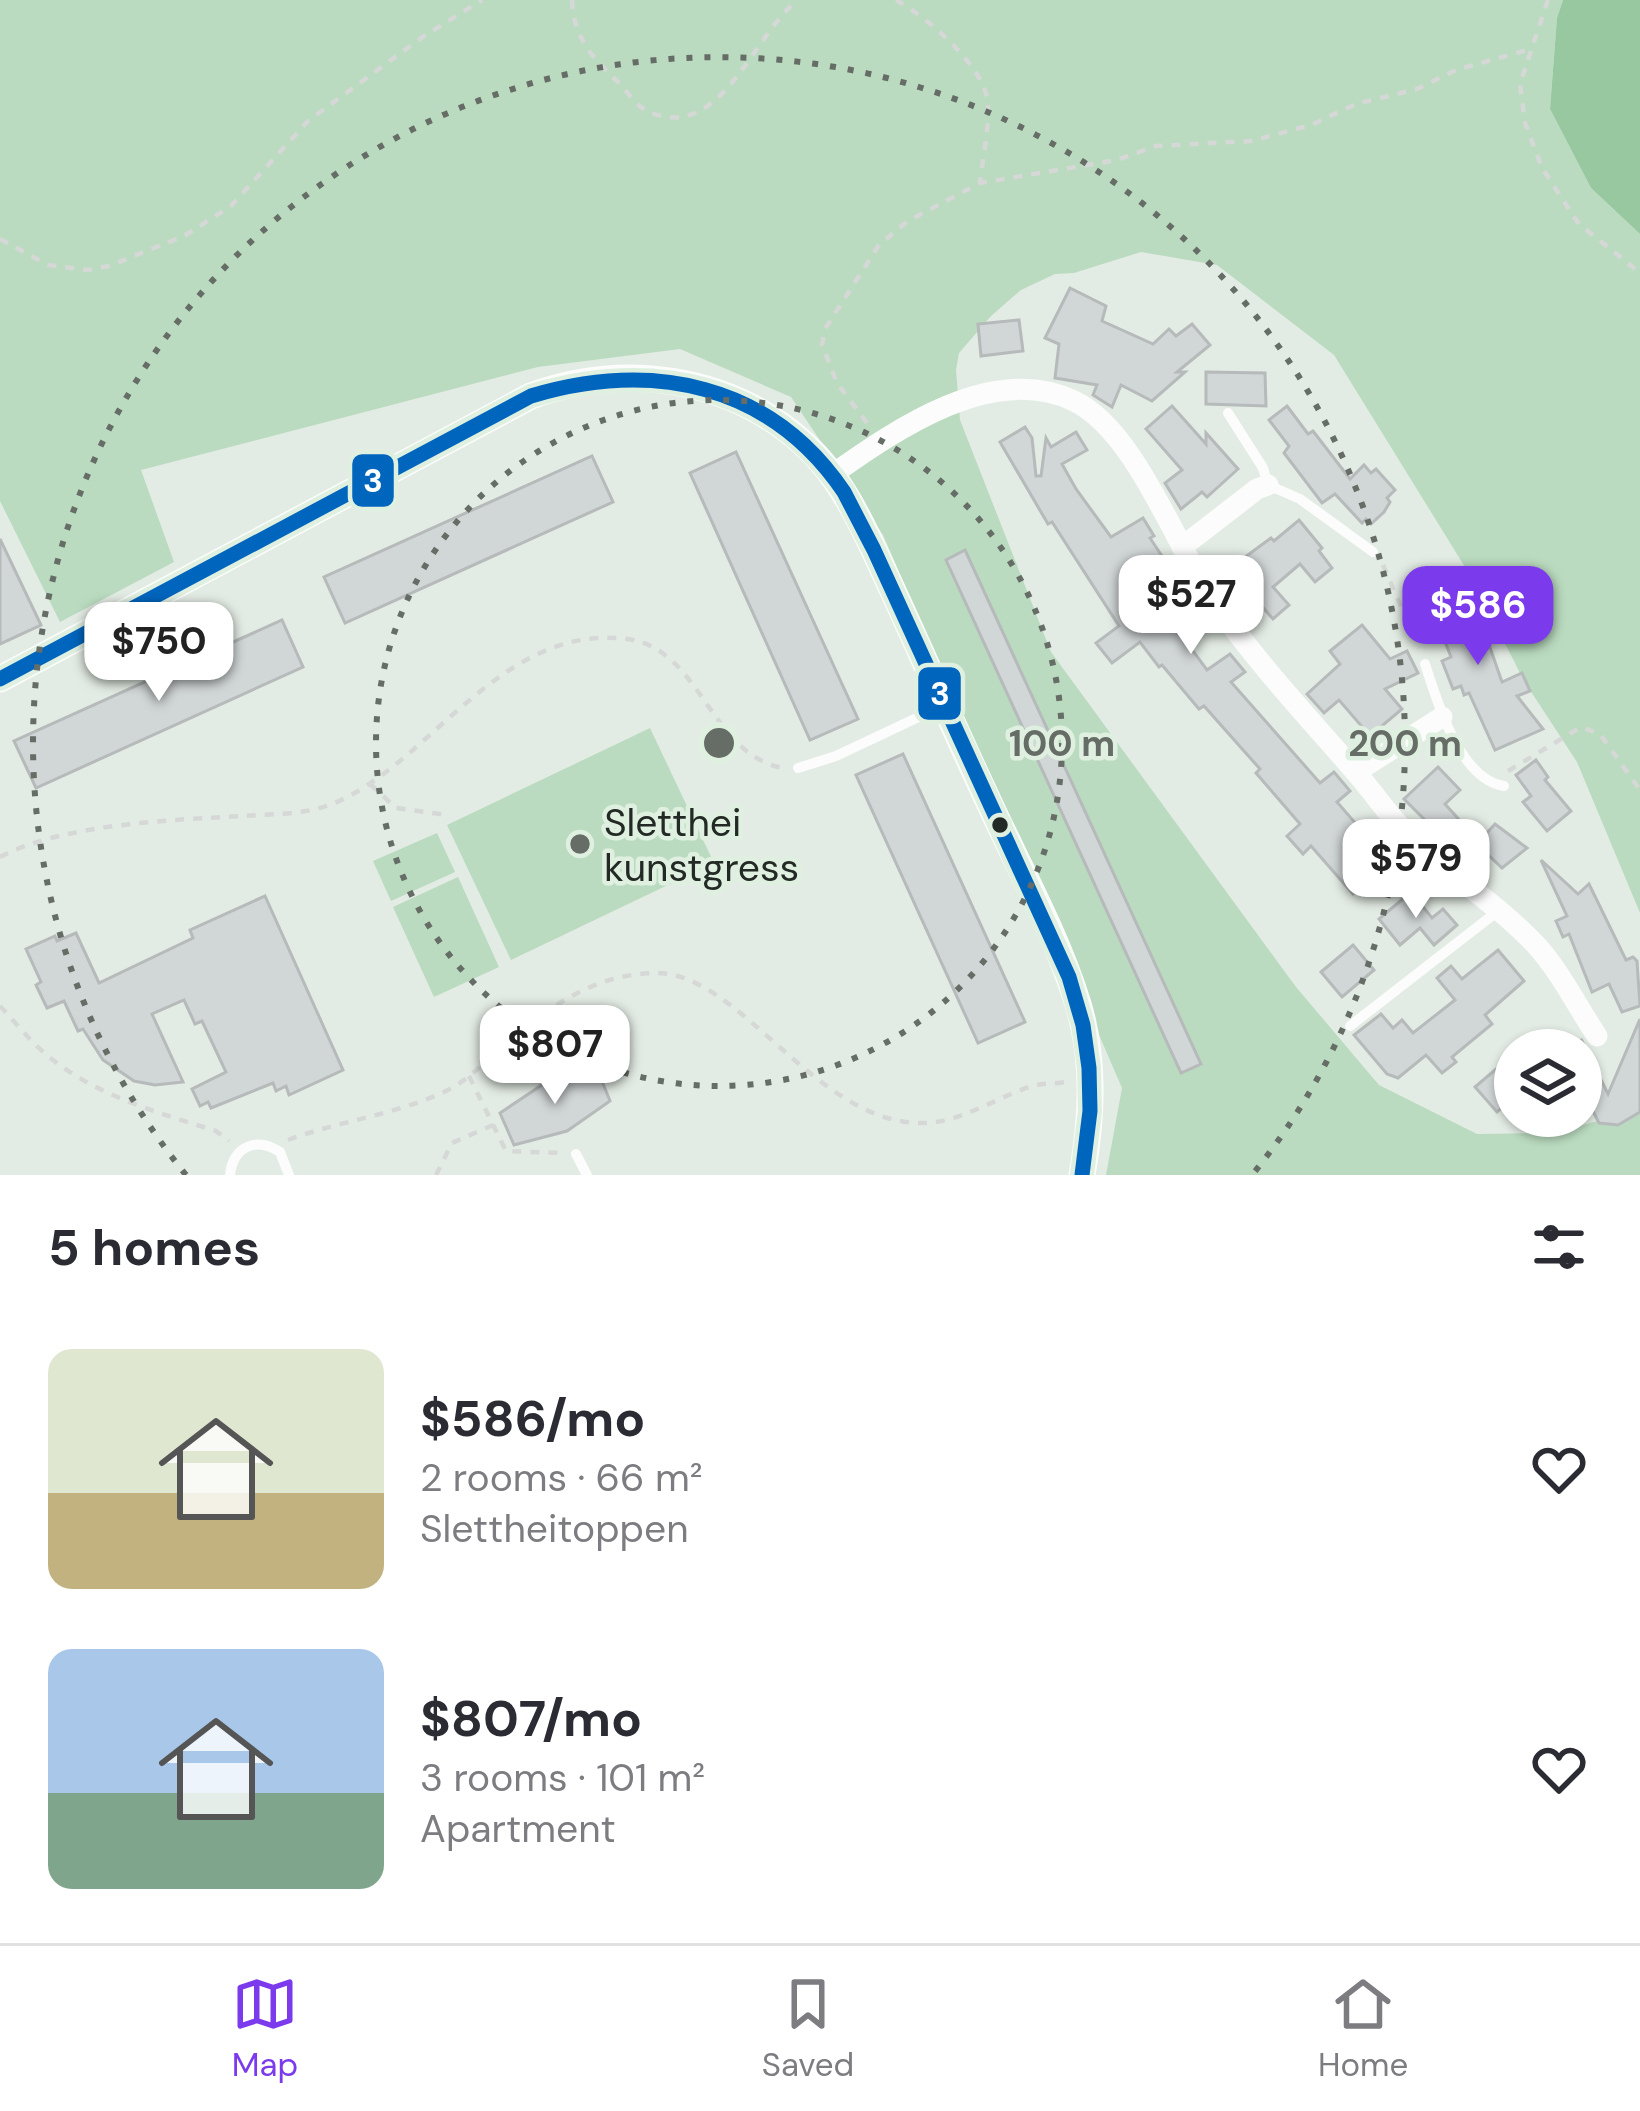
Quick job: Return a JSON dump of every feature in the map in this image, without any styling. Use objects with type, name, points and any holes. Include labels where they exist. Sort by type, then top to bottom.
[{"type":"street","points":[[0,680],[559,385],[616,377],[690,383],[749,407],[800,440],[833,474],[945,704],[1071,986],[1090,1082],[1082,1175]]},
{"type":"street","points":[[833,474],[881,442],[951,406],[992,393],[1036,391],[1074,400],[1119,439],[1223,614],[1406,832],[1544,954],[1592,1029]]},
{"type":"street","points":[[1182,547],[1256,489],[1268,485]]},
{"type":"street","points":[[1356,772],[1442,717]]},
{"type":"lane","points":[[1228,413],[1263,468],[1268,485],[1300,499],[1373,552]]},
{"type":"lane","points":[[1425,664],[1442,717],[1472,766],[1487,782],[1504,786]]},
{"type":"lane","points":[[798,767],[836,756],[945,704]]},
{"type":"lane","points":[[1351,1026],[1498,911]]},
{"type":"lane","points":[[230,1175],[234,1157],[250,1145],[271,1146],[286,1160],[289,1175]]},
{"type":"lane","points":[[576,1154],[587,1175]]},
{"type":"path","points":[[0,239],[48,265],[87,270],[184,236],[231,206],[308,121],[421,38],[482,0]]},
{"type":"path","points":[[572,0],[582,45],[602,67],[646,111],[686,117],[716,104],[781,13],[798,0]]},
{"type":"path","points":[[896,0],[922,14],[984,81],[988,104],[980,183]]},
{"type":"path","points":[[1548,0],[1520,84],[1526,123],[1542,168],[1579,224],[1640,273]]},
{"type":"path","points":[[881,442],[826,363],[822,345],[825,329],[879,245],[908,221],[980,183],[1117,160],[1156,146],[1251,141],[1311,125],[1356,104],[1417,88],[1456,70],[1532,50]]},
{"type":"path","points":[[1373,552],[1390,573],[1425,664]]},
{"type":"path","points":[[0,857],[41,841],[132,825],[332,804],[370,784],[506,673],[556,649],[605,638],[637,640],[657,650],[680,670],[749,756],[766,765],[798,767]]},
{"type":"path","points":[[1487,782],[1581,727],[1600,734],[1640,790]]},
{"type":"path","points":[[370,784],[396,808],[446,815]]},
{"type":"path","points":[[271,1146],[404,1109],[469,1076],[563,998],[610,979],[664,973],[685,978],[751,1022],[836,1094],[899,1121],[933,1124],[1034,1084],[1090,1082]]},
{"type":"path","points":[[0,1006],[68,1071],[117,1097],[216,1131],[242,1150]]},
{"type":"path","points":[[469,1076],[506,1151],[576,1154]]},
{"type":"path","points":[[436,1175],[452,1143],[493,1125]]},
{"type":"shaded area","points":[[0,0],[1563,0],[1557,18],[1550,109],[1591,188],[1640,234],[1640,913],[1577,762],[1524,681],[1473,580],[1334,355],[1217,265],[1141,252],[1074,273],[1055,274],[1021,290],[959,353],[956,370],[960,420],[1051,652],[1296,987],[1379,1085],[1477,1134],[1494,1137],[1602,1137],[1602,1120],[1640,1110],[1640,1175],[1106,1175],[1122,1088],[883,535],[791,397],[680,349],[538,367],[141,470],[174,562],[60,622],[0,501]]},
{"type":"shaded area","points":[[1563,0],[1640,0],[1640,234],[1591,188],[1550,109],[1557,18]]},
{"type":"shaded area","name":"Sletthei kunstgress","points":[[650,728],[714,863],[511,960],[447,825]]},
{"type":"shaded area","points":[[437,833],[455,872],[391,901],[373,861]]},
{"type":"shaded area","points":[[458,877],[499,967],[434,997],[393,907]]},
{"type":"building","points":[[1070,288],[1106,306],[1102,321],[1153,344],[1169,329],[1176,336],[1192,324],[1210,345],[1152,401],[1121,385],[1112,407],[1093,395],[1097,385],[1055,378],[1059,344],[1045,338]]},
{"type":"building","points":[[1019,320],[1023,351],[981,356],[978,324]]},
{"type":"building","points":[[1206,372],[1265,373],[1266,406],[1206,404]]},
{"type":"building","points":[[1172,406],[1206,444],[1206,433],[1238,469],[1207,497],[1202,492],[1181,509],[1165,483],[1182,470],[1146,429]]},
{"type":"building","points":[[1287,406],[1350,479],[1364,465],[1371,473],[1376,469],[1395,490],[1384,512],[1371,524],[1366,519],[1362,523],[1335,494],[1322,503],[1284,453],[1289,446],[1269,420]]},
{"type":"building","points":[[1025,427],[1032,438],[1036,476],[1041,476],[1046,438],[1051,447],[1076,432],[1087,450],[1062,464],[1111,537],[1143,518],[1154,536],[1150,538],[1194,604],[1170,620],[1207,670],[1230,654],[1245,672],[1231,682],[1320,783],[1334,772],[1350,791],[1337,802],[1363,832],[1376,821],[1395,843],[1373,863],[1379,871],[1353,894],[1311,846],[1303,854],[1287,836],[1300,824],[1256,773],[1260,769],[1140,642],[1112,663],[1096,643],[1119,626],[1052,522],[1048,524],[1000,442]]},
{"type":"building","points":[[736,452],[858,719],[810,740],[690,473]]},
{"type":"building","points":[[592,456],[613,502],[345,623],[324,577]]},
{"type":"building","points":[[1299,520],[1332,568],[1315,582],[1300,564],[1273,587],[1289,605],[1273,619],[1252,595],[1245,600],[1222,574]]},
{"type":"building","points":[[0,539],[41,625],[0,644]]},
{"type":"building","points":[[965,550],[1201,1064],[1181,1073],[946,560]]},
{"type":"building","points":[[1470,590],[1502,682],[1522,673],[1530,691],[1517,696],[1543,729],[1495,750],[1469,693],[1464,695],[1461,686],[1453,689],[1442,661],[1451,657],[1439,626],[1416,631],[1408,610]]},
{"type":"building","points":[[282,620],[303,667],[36,788],[14,741]]},
{"type":"building","points":[[1362,625],[1390,659],[1407,651],[1418,673],[1385,689],[1402,709],[1370,736],[1339,700],[1324,713],[1307,694],[1340,664],[1330,651]]},
{"type":"building","points":[[903,754],[1025,1022],[978,1043],[856,775]]},
{"type":"building","points":[[1536,760],[1548,777],[1545,780],[1571,811],[1547,831],[1523,802],[1531,796],[1516,775]]},
{"type":"building","points":[[1438,767],[1460,790],[1445,804],[1463,824],[1446,841],[1404,799]]},
{"type":"building","points":[[1495,824],[1527,848],[1502,868],[1477,844]]},
{"type":"building","points":[[1541,860],[1578,894],[1589,884],[1626,960],[1633,957],[1637,961],[1640,1006],[1622,1012],[1609,984],[1592,992],[1569,934],[1563,937],[1556,921],[1567,916]]},
{"type":"building","points":[[1411,892],[1432,918],[1443,909],[1457,925],[1434,945],[1420,928],[1400,945],[1379,919]]},
{"type":"building","points":[[265,896],[343,1070],[289,1095],[286,1086],[276,1091],[273,1083],[211,1108],[208,1102],[200,1106],[192,1089],[226,1072],[202,1021],[195,1024],[184,1000],[152,1014],[183,1082],[134,1081],[103,1060],[83,1029],[78,1031],[64,1001],[47,1008],[36,985],[41,982],[26,949],[55,936],[57,941],[76,933],[99,983],[193,938],[190,930]]},
{"type":"building","points":[[1353,945],[1374,970],[1342,997],[1321,972]]},
{"type":"building","points":[[1498,950],[1524,981],[1485,1015],[1492,1024],[1452,1057],[1456,1062],[1442,1073],[1426,1055],[1398,1078],[1387,1074],[1354,1035],[1381,1014],[1393,1028],[1402,1020],[1413,1033],[1455,1000],[1437,978],[1451,966],[1462,979]]},
{"type":"building","points":[[1640,1019],[1640,1112],[1618,1125],[1602,1123],[1602,1082],[1608,1094]]},
{"type":"building","points":[[597,1069],[610,1101],[567,1131],[514,1145],[500,1113],[545,1083]]},
{"type":"building","points":[[1494,1071],[1494,1109],[1475,1087]]},
{"type":"transit line","name":"3","points":[[0,679],[531,396],[621,380],[664,382],[744,404],[781,426],[814,455],[844,492],[1069,977],[1089,1068],[1090,1111],[1082,1175]]},
{"type":"place","name":"Sletthei kunstgress","points":[[580,844]]}]
